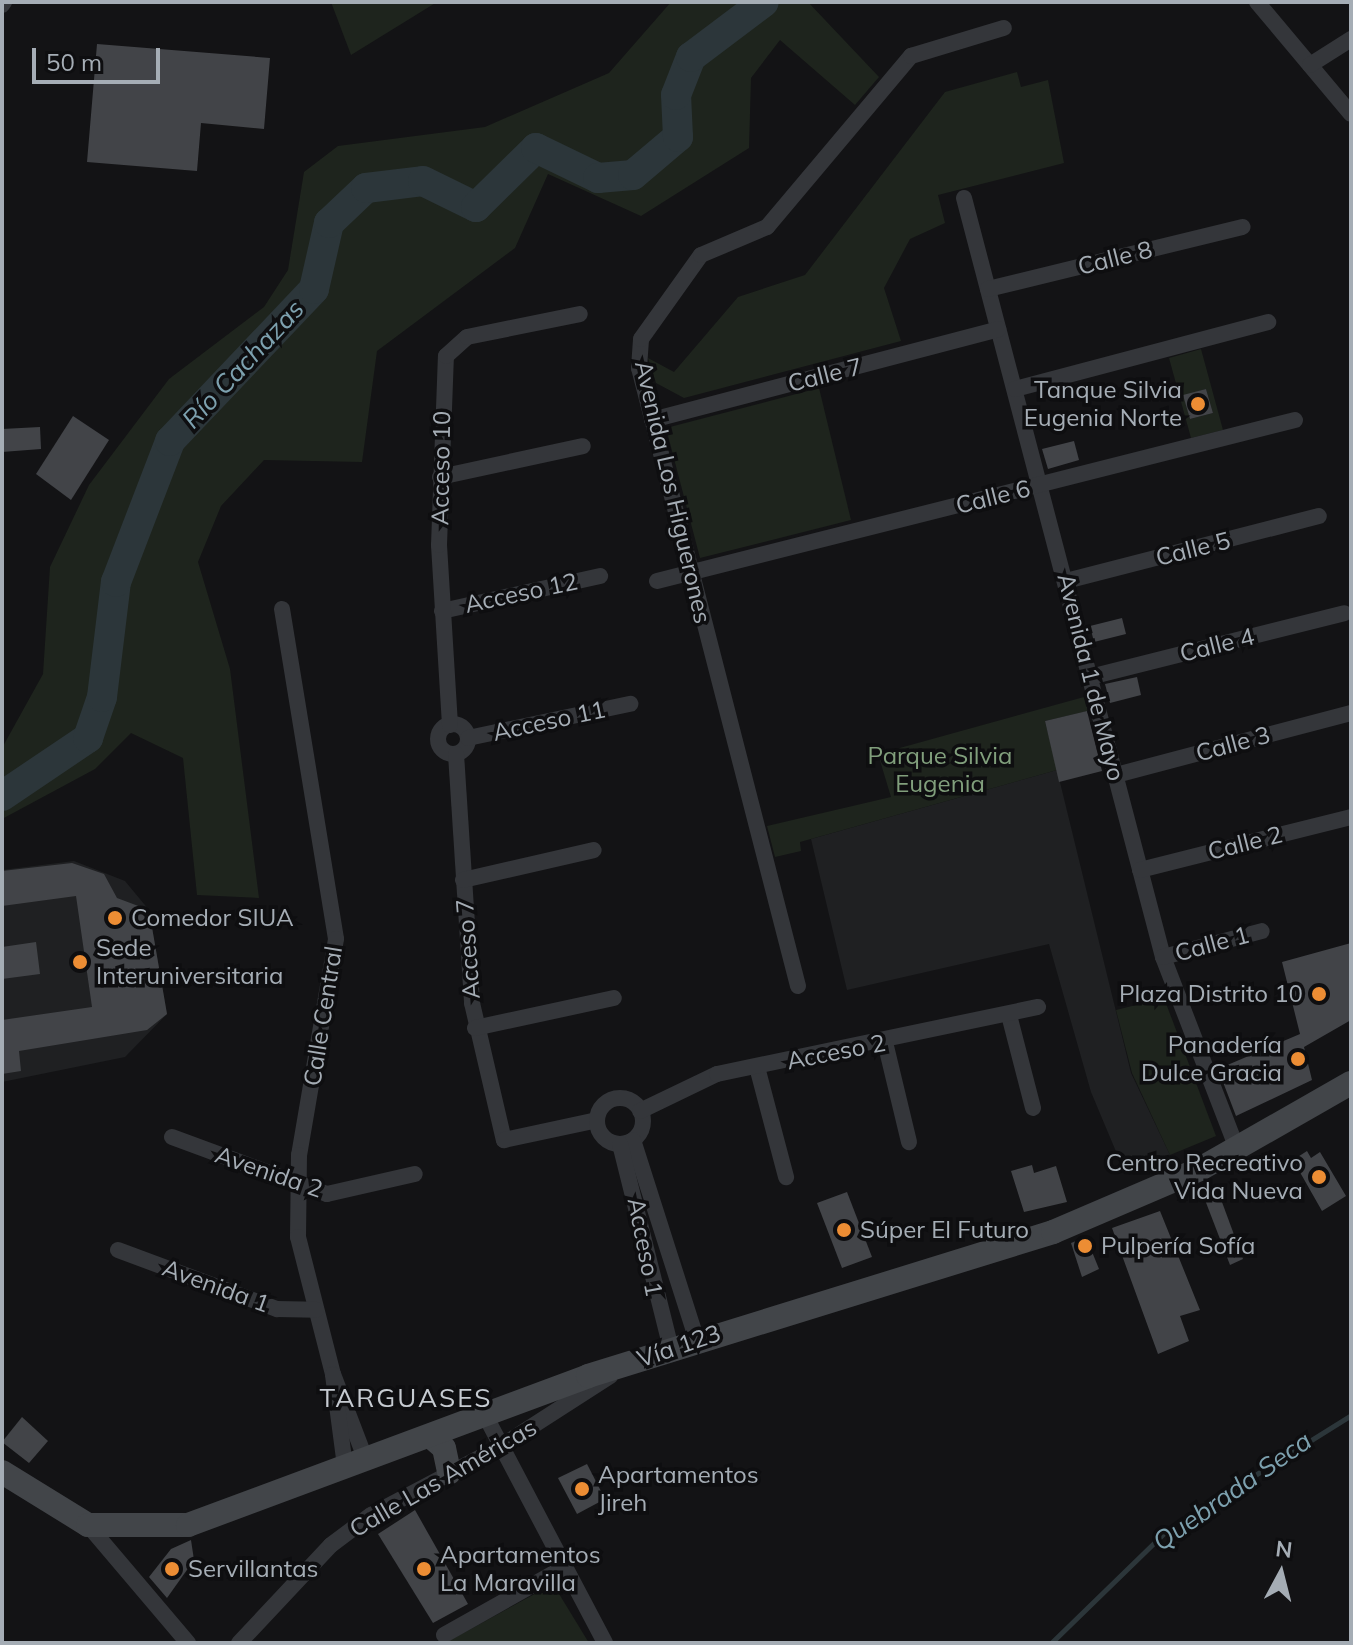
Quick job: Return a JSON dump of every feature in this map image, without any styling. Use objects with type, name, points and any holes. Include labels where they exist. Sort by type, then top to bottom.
[{"type":"main road","name":"Vía 123","points":[[88,1525],[188,1525],[697,1340],[1053,1232],[1237,1149],[1351,1083]]},
{"type":"main road","points":[[430,1436],[444,1448],[449,1472]]},
{"type":"main road","points":[[2,1472],[88,1525]]},
{"type":"street","points":[[1257,2],[1351,114]]},
{"type":"street","name":"Avenida Los Higuerones","points":[[798,986],[652,420],[641,339],[701,255],[767,227],[916,52],[1004,28]]},
{"type":"street","points":[[1310,65],[1351,39]]},
{"type":"street","name":"Avenida 1 de Mayo","points":[[964,198],[1163,957],[1237,1149]]},
{"type":"street","name":"Calle 8","points":[[988,289],[1243,227]]},
{"type":"street","name":"Acceso 10","points":[[450,725],[442,611],[440,477],[443,366],[454,345],[580,314]]},
{"type":"street","points":[[1015,389],[1268,322]]},
{"type":"street","name":"Calle 7","points":[[652,420],[998,329]]},
{"type":"street","name":"Calle 6","points":[[657,581],[1295,420]]},
{"type":"street","points":[[440,477],[583,446]]},
{"type":"street","name":"Calle 5","points":[[1066,581],[1319,516]]},
{"type":"street","name":"Acceso 12","points":[[442,611],[600,576]]},
{"type":"street","name":"Calle Central","points":[[282,609],[336,939],[296,1184],[298,1237],[355,1462]]},
{"type":"street","name":"Calle 4","points":[[1090,677],[1344,613]]},
{"type":"street","name":"Acceso 11","points":[[468,738],[630,704]]},
{"type":"street","name":"Calle 3","points":[[1116,775],[1351,713]]},
{"type":"street","points":[[450,725],[468,738],[456,754]]},
{"type":"street","name":"Acceso 7","points":[[450,725],[438,742],[456,754],[475,1028],[504,1140],[597,1120]]},
{"type":"street","name":"Calle 2","points":[[1140,870],[1351,817]]},
{"type":"street","points":[[463,880],[594,850]]},
{"type":"street","name":"Calle 1","points":[[1163,957],[1262,931]]},
{"type":"street","points":[[475,1028],[614,998]]},
{"type":"street","name":"Acceso 2","points":[[640,1111],[717,1074],[885,1042],[1038,1007]]},
{"type":"street","points":[[1009,1015],[1033,1108]]},
{"type":"street","points":[[885,1042],[909,1142]]},
{"type":"street","points":[[757,1067],[786,1177]]},
{"type":"street","points":[[615,1099],[640,1111],[643,1124],[626,1142],[606,1139],[597,1120],[615,1099]]},
{"type":"street","name":"Avenida 2","points":[[172,1137],[296,1184],[347,1193],[415,1174]]},
{"type":"street","name":"Acceso 1","points":[[626,1142],[658,1209],[697,1340]]},
{"type":"street","name":"Acceso 1","points":[[626,1142],[657,1309],[671,1349]]},
{"type":"street","points":[[641,1216],[658,1209]]},
{"type":"street","name":"Avenida 1","points":[[118,1250],[277,1309],[316,1310]]},
{"type":"street","points":[[657,1309],[685,1299]]},
{"type":"street","name":"Calle Las Américas","points":[[247,1640],[331,1545],[449,1472],[500,1447],[627,1364]]},
{"type":"street","points":[[486,1417],[605,1643]]},
{"type":"street","points":[[88,1525],[188,1643]]},
{"type":"street","points":[[444,1635],[563,1568]]},
{"type":"shaded area","points":[[1057,770],[1131,1073],[1170,1155],[1125,1173],[1091,1092],[1049,944],[847,990],[811,839]]},
{"type":"shaded area","name":"Sede Interuniversitaria","points":[[74,861],[125,881],[149,910],[167,1014],[125,1057],[2,1082],[2,870]]},
{"type":"green space","points":[[331,2],[437,2],[351,55]]},
{"type":"green space","points":[[671,2],[808,2],[879,77],[855,105],[780,40],[751,78],[749,148],[641,216],[548,174],[515,248],[377,351],[362,462],[264,460],[221,506],[198,562],[230,669],[259,898],[197,895],[183,758],[131,733],[95,769],[2,819],[2,748],[43,674],[50,567],[89,485],[169,379],[264,307],[288,270],[304,172],[338,146],[485,127],[609,73]]},
{"type":"green space","points":[[1017,72],[1021,87],[1048,80],[1064,163],[938,195],[945,223],[910,239],[884,288],[901,341],[684,398],[656,383],[648,358],[674,372],[738,297],[805,275],[945,92]]},
{"type":"green space","points":[[1201,349],[1223,430],[1191,438],[1169,358]],"holes":[[[1206,389],[1213,413],[1190,419],[1184,396]]]},
{"type":"green space","points":[[819,388],[851,520],[700,558],[666,428]]},
{"type":"green space","name":"Parque Silvia Eugenia","points":[[1084,697],[1088,711],[1045,721],[1057,770],[800,842],[801,851],[775,857],[767,826],[891,797],[878,754]]},
{"type":"green space","points":[[1164,998],[1216,1136],[1170,1155],[1132,1073],[1116,1010]]},
{"type":"green space","points":[[553,1584],[589,1643],[447,1642]]},
{"type":"building","points":[[97,44],[270,58],[264,129],[201,123],[197,171],[87,162]]},
{"type":"building","name":"Tanque Silvia Eugenia Norte","points":[[1206,389],[1213,413],[1190,419],[1183,395]]},
{"type":"building","points":[[73,416],[109,440],[71,500],[36,474]]},
{"type":"building","points":[[40,427],[41,449],[2,452],[2,429]]},
{"type":"building","points":[[1074,441],[1079,460],[1048,469],[1042,449]]},
{"type":"building","points":[[1122,618],[1126,634],[1094,642],[1090,626]]},
{"type":"building","points":[[1137,677],[1141,695],[1110,703],[1105,684]]},
{"type":"building","points":[[1087,711],[1102,771],[1059,782],[1045,721]]},
{"type":"building","points":[[72,863],[104,874],[117,898],[149,910],[167,1014],[147,1030],[19,1051],[21,1071],[2,1074],[2,1020],[92,1007],[76,896],[2,906],[2,871]]},
{"type":"building","points":[[36,942],[40,974],[2,979],[2,947]]},
{"type":"building","points":[[1351,943],[1351,1020],[1304,1047],[1312,1080],[1236,1116],[1218,1069],[1300,1034],[1282,962]]},
{"type":"building","name":"Centro Recreativo Vida Nueva","points":[[1307,1151],[1311,1158],[1320,1152],[1346,1196],[1322,1211],[1293,1160]]},
{"type":"building","points":[[1032,1165],[1034,1173],[1056,1166],[1067,1202],[1024,1212],[1011,1171]]},
{"type":"building","name":"Súper El Futuro","points":[[847,1192],[872,1257],[842,1268],[817,1203]]},
{"type":"building","points":[[1219,1194],[1243,1259],[1230,1265],[1205,1200]]},
{"type":"building","points":[[1160,1211],[1200,1310],[1180,1316],[1189,1341],[1158,1354],[1112,1228]]},
{"type":"building","points":[[1086,1237],[1099,1269],[1082,1277],[1071,1243]]},
{"type":"building","points":[[22,1417],[48,1441],[29,1463],[2,1442]]},
{"type":"building","name":"Apartamentos Jireh","points":[[587,1464],[605,1499],[577,1514],[558,1478]]},
{"type":"building","name":"Apartamentos La Maravilla","points":[[415,1510],[468,1604],[433,1623],[378,1534]]},
{"type":"building","name":"Servillantas","points":[[191,1540],[194,1560],[167,1598],[149,1577],[171,1549]]},
{"type":"waterway","name":"Río Cachazas","points":[[2,796],[88,738],[102,697],[116,582],[170,441],[314,289],[329,223],[366,188],[423,181],[476,207],[536,148],[598,178],[633,175],[678,137],[676,95],[691,57],[764,2]]},
{"type":"waterway","name":"Quebrada Seca","points":[[1051,1643],[1167,1530],[1351,1415]]},
{"type":"place","name":"Tanque Silvia Eugenia Norte","points":[[1198,404]]},
{"type":"place","name":"Comedor SIUA","points":[[115,918]]},
{"type":"place","name":"Sede Interuniversitaria","points":[[80,962]]},
{"type":"place","name":"Plaza Distrito 10","points":[[1319,994]]},
{"type":"place","name":"Panadería Dulce Gracia","points":[[1298,1059]]},
{"type":"place","name":"Centro Recreativo Vida Nueva","points":[[1319,1177]]},
{"type":"place","name":"Súper El Futuro","points":[[844,1230]]},
{"type":"place","name":"Pulpería Sofía","points":[[1085,1246]]},
{"type":"place","name":"Apartamentos Jireh","points":[[582,1489]]},
{"type":"place","name":"Servillantas","points":[[172,1569]]},
{"type":"place","name":"Apartamentos La Maravilla","points":[[424,1569]]},
{"type":"district","name":"TARGUASES","points":[[406,1398]]}]
